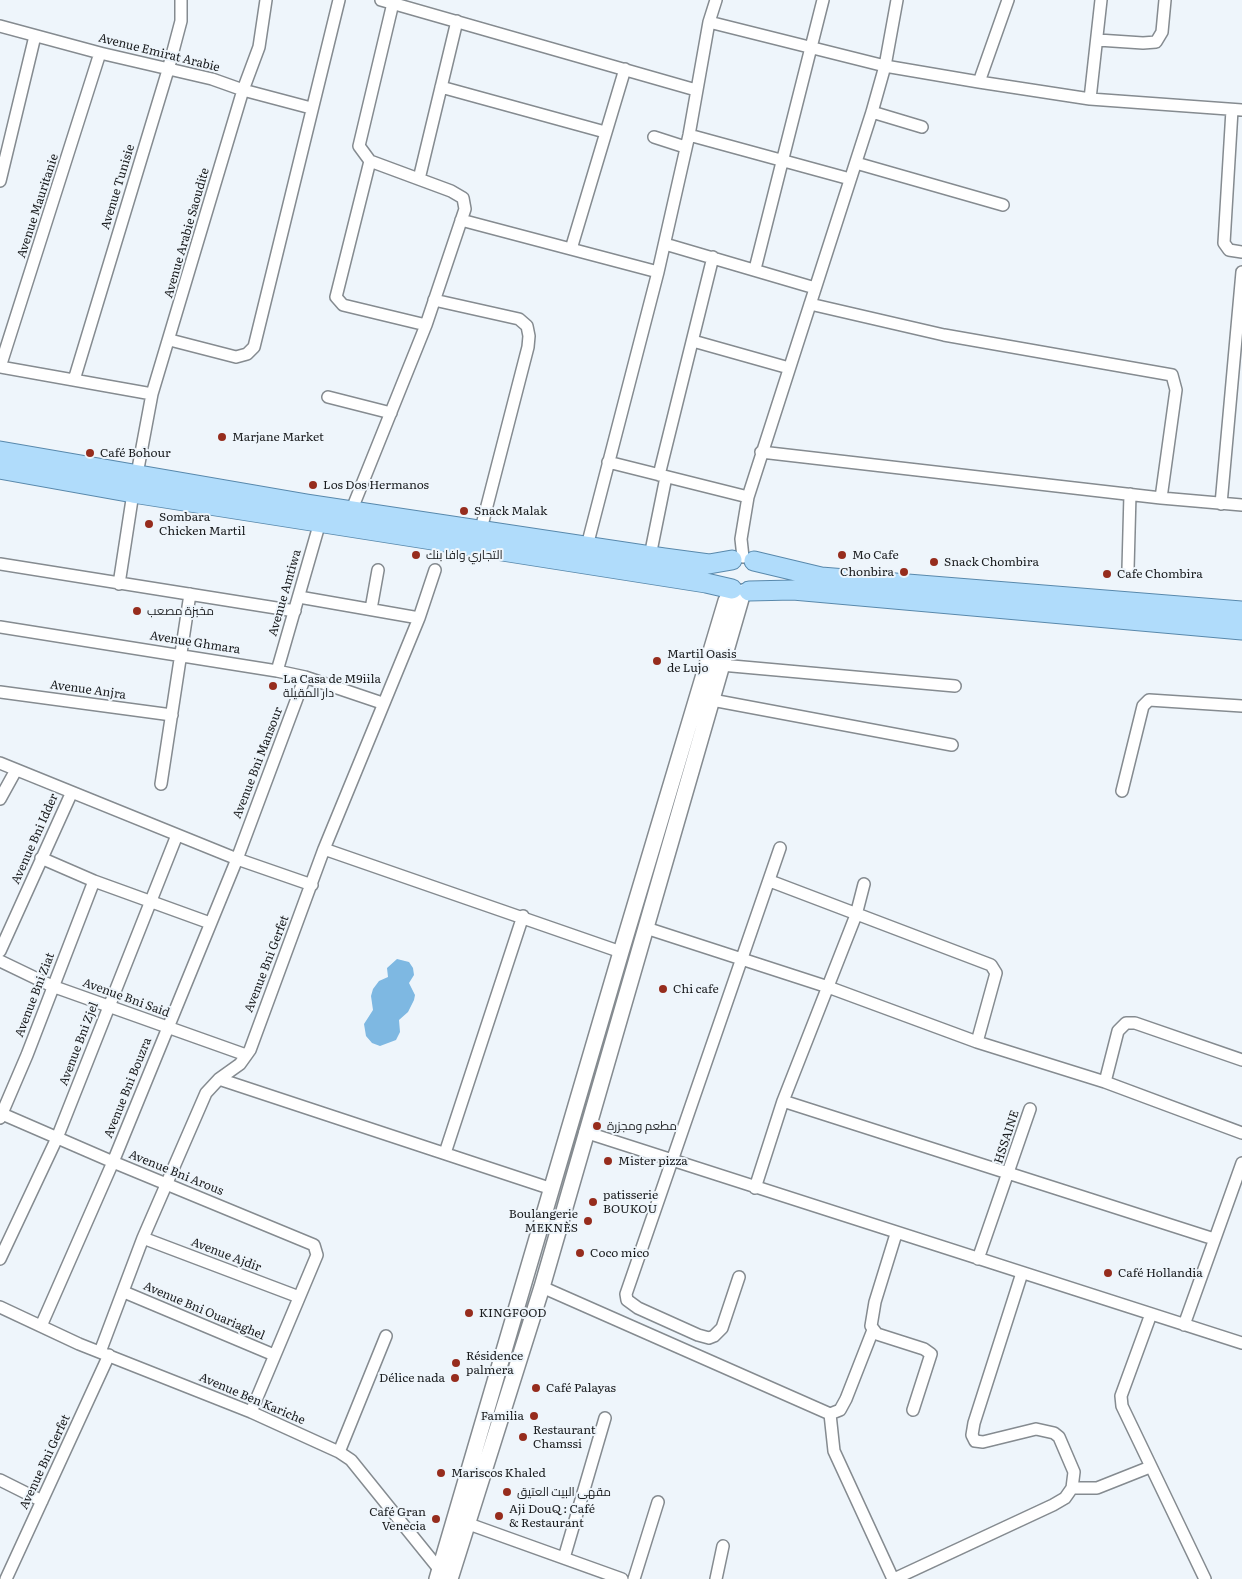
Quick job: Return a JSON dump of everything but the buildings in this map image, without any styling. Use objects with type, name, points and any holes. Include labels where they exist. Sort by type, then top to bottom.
[{"type":"main road","points":[[0,451],[307,504],[352,509],[710,564],[743,559],[821,577],[1242,612]]},
{"type":"main road","points":[[0,469],[133,493],[706,583],[739,590],[793,590],[1242,630]]},
{"type":"main road","points":[[743,559],[758,566],[760,577],[754,588],[739,590],[728,585],[724,574],[728,564],[743,559]]},
{"type":"street","name":"Avenue Tunisie","points":[[74,380],[168,70],[181,21],[181,0]]},
{"type":"street","name":"Avenue Arabie Saoudite","points":[[137,474],[152,394],[170,340],[243,90],[259,47],[266,0]]},
{"type":"street","points":[[170,340],[236,357],[247,354],[254,347],[311,108],[339,0]]},
{"type":"street","points":[[381,0],[457,20],[696,90]]},
{"type":"street","points":[[587,546],[665,244],[689,135],[709,22],[716,0]]},
{"type":"street","points":[[755,269],[823,0]]},
{"type":"street","points":[[743,559],[741,538],[748,497],[886,66],[896,0]]},
{"type":"street","points":[[979,82],[1008,0]]},
{"type":"street","points":[[1090,99],[1101,0]]},
{"type":"street","points":[[1098,40],[1142,44],[1156,42],[1162,32],[1165,0]]},
{"type":"street","points":[[352,509],[426,325],[465,209],[463,198],[451,190],[370,161],[359,146],[393,3]]},
{"type":"street","points":[[419,179],[457,20]]},
{"type":"street","points":[[709,22],[886,66],[979,82],[1090,99],[1237,110],[1224,242],[1230,250],[1242,252]]},
{"type":"street","name":"Avenue Emirat Arabie","points":[[0,26],[168,70],[212,79],[243,90],[311,108]]},
{"type":"street","points":[[0,181],[36,36]]},
{"type":"street","name":"Avenue Mauritanie","points":[[0,367],[100,53]]},
{"type":"street","points":[[570,249],[625,69]]},
{"type":"street","points":[[441,87],[605,132]]},
{"type":"street","points":[[872,112],[922,127]]},
{"type":"street","points":[[689,135],[850,179]]},
{"type":"street","points":[[654,137],[685,147]]},
{"type":"street","points":[[370,161],[336,297],[343,305],[426,325]]},
{"type":"street","points":[[856,163],[1004,206]]},
{"type":"street","points":[[461,220],[658,272]]},
{"type":"street","points":[[665,244],[815,288]]},
{"type":"street","points":[[650,556],[663,476],[713,257]]},
{"type":"street","points":[[1221,504],[1242,272]]},
{"type":"street","points":[[434,300],[519,320],[527,326],[529,336],[526,356],[481,529]]},
{"type":"street","points":[[810,304],[944,335],[1172,375],[1176,390],[1161,498]]},
{"type":"street","points":[[693,341],[789,368]]},
{"type":"street","points":[[0,367],[152,394]]},
{"type":"street","points":[[328,397],[391,413]]},
{"type":"street","points":[[761,452],[1161,498],[1242,505]]},
{"type":"street","points":[[608,462],[748,497]]},
{"type":"street","points":[[118,584],[133,493]]},
{"type":"street","points":[[1128,569],[1130,494]]},
{"type":"street","name":"Avenue Amtiwa","points":[[278,671],[320,522]]},
{"type":"street","points":[[0,564],[295,611]]},
{"type":"street","points":[[371,609],[378,570]]},
{"type":"street","name":"Avenue Bni Gerfet","points":[[6,1579],[42,1501],[104,1354],[143,1238],[206,1093],[219,1079],[240,1064],[246,1055],[312,885],[324,849],[382,703],[419,618],[435,570]]},
{"type":"street","points":[[444,1575],[466,1523],[542,1286],[585,1132],[712,700],[739,590]]},
{"type":"street","points":[[444,1575],[552,1188],[621,952],[724,609],[739,590]]},
{"type":"street","points":[[161,784],[190,594]]},
{"type":"street","points":[[299,597],[419,618]]},
{"type":"street","name":"Avenue Ghmara","points":[[0,626],[278,671],[305,677],[382,703]]},
{"type":"street","points":[[721,665],[955,686]]},
{"type":"street","name":"Avenue Bni Mansour","points":[[237,859],[305,677]]},
{"type":"street","name":"Avenue Anjra","points":[[0,692],[172,715]]},
{"type":"street","points":[[712,700],[952,746]]},
{"type":"street","points":[[1122,791],[1143,706],[1149,700],[1242,706]]},
{"type":"street","points":[[0,763],[71,794],[237,859],[312,885]]},
{"type":"street","points":[[0,798],[16,770]]},
{"type":"street","name":"Avenue Bni Idder","points":[[0,952],[71,794]]},
{"type":"street","name":"Avenue Bni Zjel","points":[[0,1260],[57,1138],[177,835]]},
{"type":"street","points":[[739,1277],[722,1328],[709,1338],[698,1336],[638,1308],[627,1300],[626,1294],[671,1160],[780,848]]},
{"type":"street","points":[[324,849],[523,916],[621,952]]},
{"type":"street","points":[[41,858],[94,881],[210,923]]},
{"type":"street","name":"Avenue Bni Bouzra","points":[[41,1326],[113,1162],[237,859]]},
{"type":"street","points":[[770,880],[856,915],[991,965],[996,973],[977,1042]]},
{"type":"street","name":"Avenue Bni Ziat","points":[[1,1115],[27,1055],[94,881]]},
{"type":"street","points":[[754,1188],[783,1101],[856,915],[864,884]]},
{"type":"street","points":[[445,1153],[523,916]]},
{"type":"street","points":[[646,928],[828,986],[977,1042],[1105,1082],[1242,1133]]},
{"type":"street","name":"Avenue Bni Said","points":[[0,961],[52,986],[246,1055]]},
{"type":"street","points":[[1105,1082],[1118,1031],[1126,1023],[1135,1023],[1242,1060]]},
{"type":"street","points":[[219,1079],[552,1188]]},
{"type":"street","points":[[783,1101],[1214,1239]]},
{"type":"street","name":"HSSAINE","points":[[978,1259],[1030,1109]]},
{"type":"street","name":"Avenue Bni Arous","points":[[1,1115],[314,1245],[317,1255],[299,1297]]},
{"type":"street","points":[[585,1132],[896,1234],[1242,1343]]},
{"type":"street","points":[[1184,1325],[1242,1163]]},
{"type":"street","points":[[542,1286],[830,1414],[840,1410],[846,1399],[872,1330],[870,1326],[875,1302],[896,1234]]},
{"type":"street","name":"Avenue Ajdir","points":[[143,1238],[299,1297]]},
{"type":"street","points":[[830,1414],[834,1451],[894,1579],[1065,1498],[1072,1488],[1074,1472],[1059,1437],[1054,1432],[1036,1430],[983,1442],[975,1441],[972,1435],[974,1423],[1022,1273]]},
{"type":"street","name":"Avenue Bni Ouariaghel","points":[[124,1292],[274,1355]]},
{"type":"street","points":[[251,1412],[299,1297]]},
{"type":"street","name":"Avenue Ben Kariche","points":[[0,1308],[104,1354],[251,1412],[339,1452],[351,1460],[444,1575]]},
{"type":"street","points":[[1151,1314],[1121,1396],[1126,1418],[1205,1579]]},
{"type":"street","points":[[872,1330],[888,1338],[924,1349],[930,1354],[914,1410]]},
{"type":"street","points":[[339,1452],[386,1336]]},
{"type":"street","points":[[564,1558],[605,1418]]},
{"type":"street","points":[[1072,1488],[1097,1488],[1150,1466]]},
{"type":"street","points":[[0,1480],[42,1501]]},
{"type":"street","points":[[634,1579],[658,1502]]},
{"type":"street","points":[[466,1523],[622,1579]]},
{"type":"street","points":[[716,1579],[723,1546]]},
{"type":"water","points":[[397,959],[409,962],[413,968],[414,975],[409,983],[415,995],[408,1012],[399,1020],[400,1032],[396,1040],[380,1046],[372,1043],[366,1036],[364,1024],[373,1010],[371,996],[373,989],[379,981],[388,977],[387,968]]},
{"type":"place","name":"Marjane Market","points":[[222,437]]},
{"type":"place","name":"Café Bohour","points":[[90,453]]},
{"type":"place","name":"Los Dos Hermanos","points":[[313,485]]},
{"type":"place","name":"Snack Malak","points":[[464,511]]},
{"type":"place","name":"Sombara Chicken Martil","points":[[149,524]]},
{"type":"place","name":"التجاري وافا بنك","points":[[416,555]]},
{"type":"place","name":"Mo Cafe","points":[[842,555]]},
{"type":"place","name":"Snack Chombira","points":[[934,562]]},
{"type":"place","name":"Chonbira","points":[[904,572]]},
{"type":"place","name":"Cafe Chombira","points":[[1107,574]]},
{"type":"place","name":"مخبزة مصعب","points":[[137,611]]},
{"type":"place","name":"Martil Oasis de Lujo","points":[[657,661]]},
{"type":"place","name":"La Casa de M9iila دار المقيلة","points":[[273,686]]},
{"type":"place","name":"Chi cafe","points":[[663,989]]},
{"type":"place","name":"مطعم ومجزرة","points":[[597,1126]]},
{"type":"place","name":"Mister pizza","points":[[608,1161]]},
{"type":"place","name":"patisserie BOUKOU","points":[[593,1202]]},
{"type":"place","name":"Boulangerie MEKNÈS","points":[[588,1221]]},
{"type":"place","name":"Coco mico","points":[[580,1253]]},
{"type":"place","name":"Café Hollandia","points":[[1108,1273]]},
{"type":"place","name":"KINGFOOD","points":[[469,1313]]},
{"type":"place","name":"Résidence palmera","points":[[456,1363]]},
{"type":"place","name":"Délice nada","points":[[455,1378]]},
{"type":"place","name":"Café Palayas","points":[[536,1388]]},
{"type":"place","name":"Familia","points":[[534,1416]]},
{"type":"place","name":"Restaurant Chamssi","points":[[523,1437]]},
{"type":"place","name":"Mariscos Khaled","points":[[441,1473]]},
{"type":"place","name":"مقهى البيت العتيق","points":[[507,1492]]},
{"type":"place","name":"Aji DouQ : Café & Restaurant","points":[[499,1516]]},
{"type":"place","name":"Café Gran Venecia","points":[[436,1519]]}]
